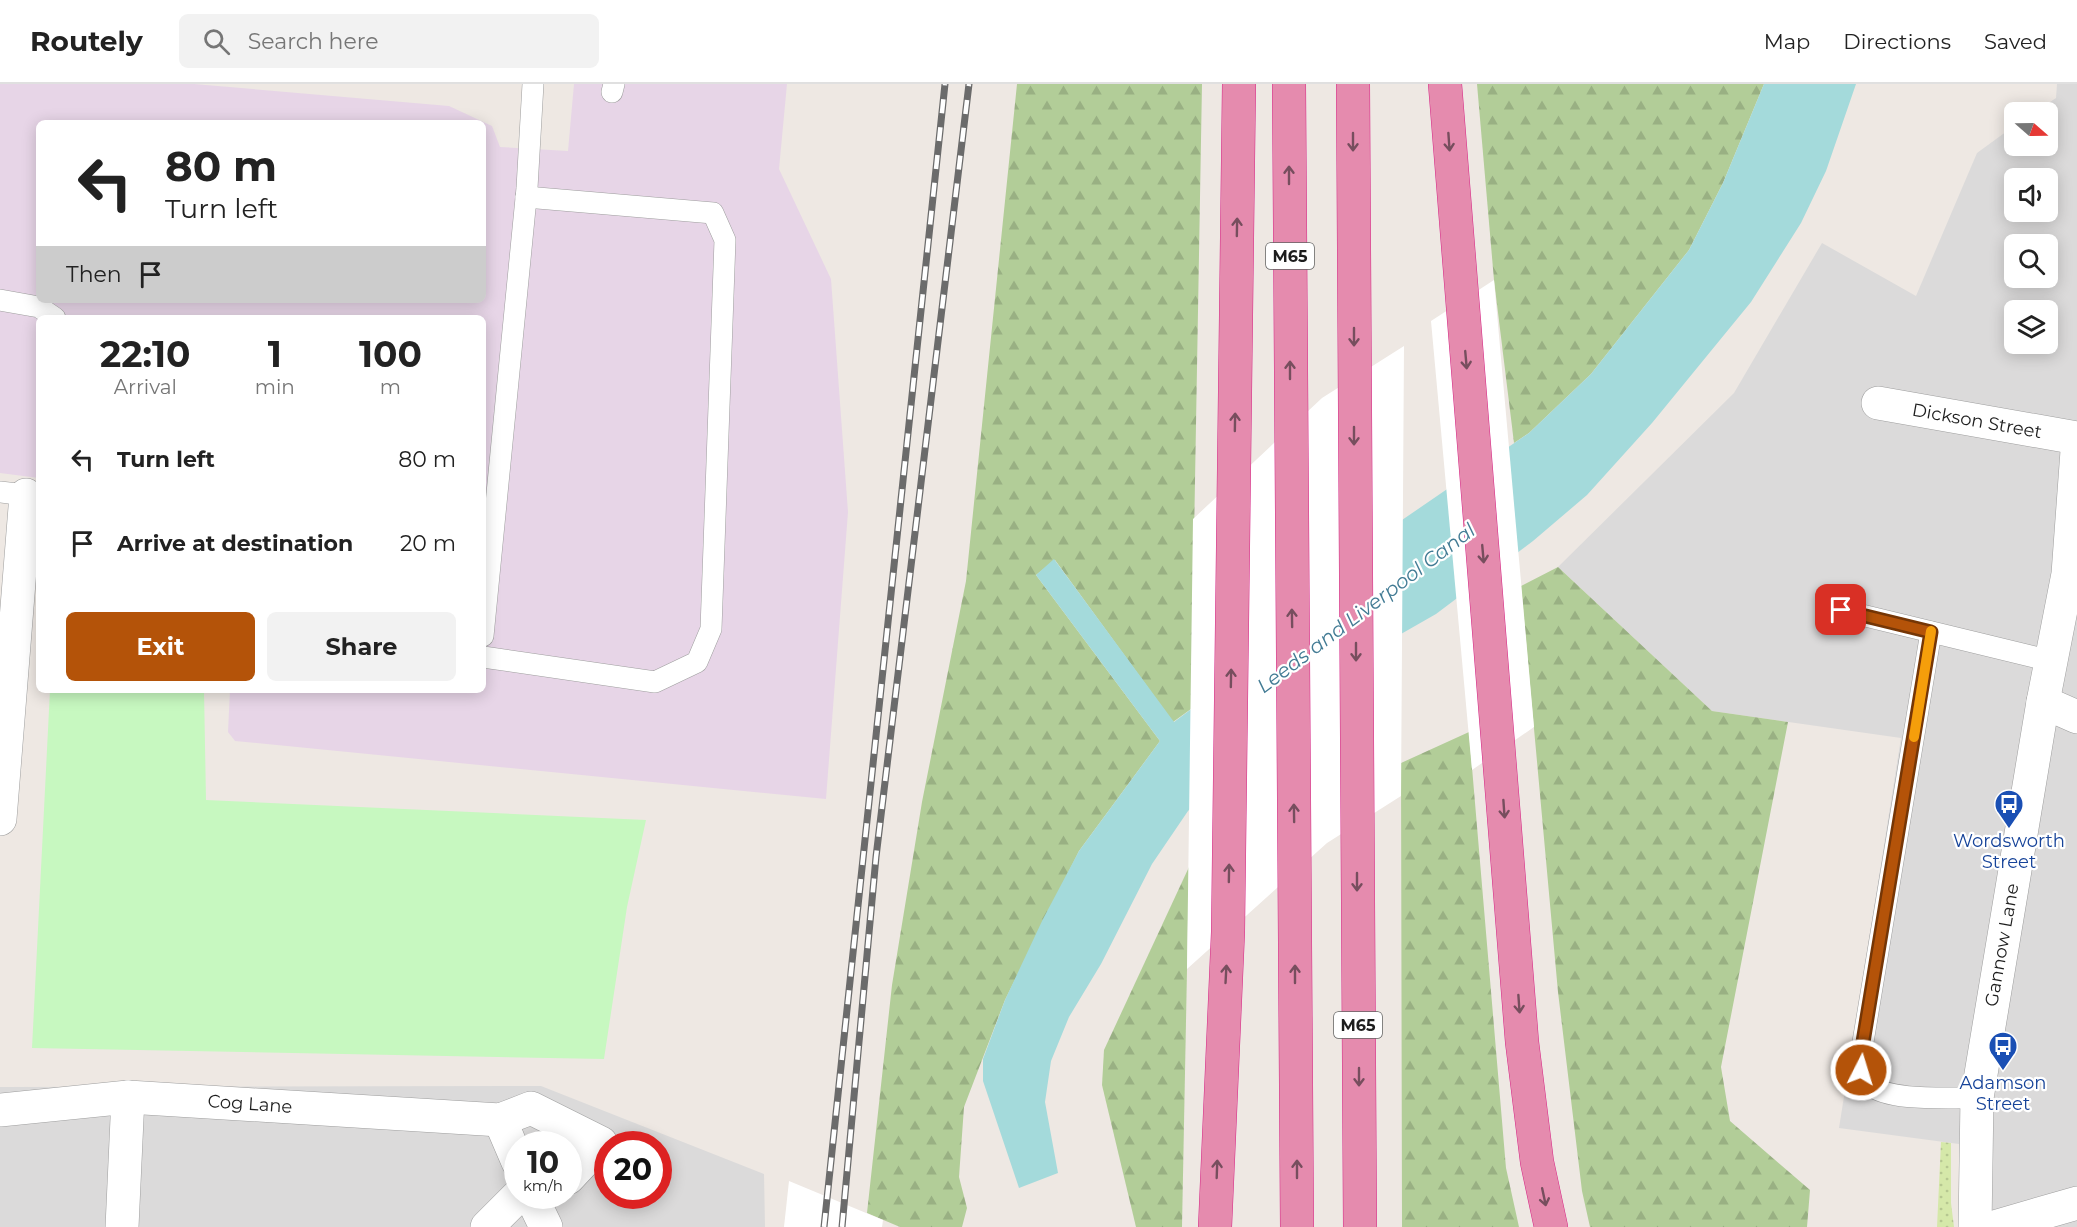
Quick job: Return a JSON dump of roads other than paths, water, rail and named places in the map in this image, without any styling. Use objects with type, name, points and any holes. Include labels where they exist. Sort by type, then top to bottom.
[{"type":"highway","points":[[1215,1227],[1228,932],[1239,84]]},
{"type":"highway","name":"M65","points":[[1289,84],[1297,1227]]},
{"type":"highway","name":"M65","points":[[1353,84],[1360,1227]]},
{"type":"highway","points":[[1445,84],[1522,1042],[1537,1162],[1551,1227]]},
{"type":"street","name":"Dickson Street","points":[[1878,403],[2077,438]]},
{"type":"street","name":"Gannow Lane","points":[[1975,1227],[1977,1098],[2043,702],[2051,661],[2074,573],[2077,451]]},
{"type":"street","points":[[0,818],[13,493]]},
{"type":"street","points":[[2043,702],[2077,717]]},
{"type":"street","points":[[122,1227],[128,1097]]},
{"type":"street","name":"Cog Lane","points":[[0,1110],[128,1097],[500,1120]]},
{"type":"street","points":[[505,1131],[500,1120],[531,1108],[577,1131]]},
{"type":"street","points":[[582,1134],[601,1143],[582,1163]]},
{"type":"street","points":[[1994,1227],[2077,1203]]},
{"type":"street","points":[[487,1227],[528,1209]]},
{"type":"lane","points":[[486,605],[526,197],[533,84]]},
{"type":"lane","points":[[486,657],[655,682],[697,662],[711,628],[725,240],[713,213],[526,197]]},
{"type":"lane","points":[[0,300],[39,307],[51,315]]},
{"type":"lane","points":[[1841,610],[2051,661]]},
{"type":"lane","points":[[1931,632],[1861,1054],[1861,1070],[1869,1084],[1891,1095],[1977,1098]]},
{"type":"water","name":"Leeds and Liverpool Canal","points":[[1764,84],[1856,84],[1826,171],[1801,223],[1751,302],[1652,423],[1587,495],[1533,541],[1436,614],[1331,674],[1235,763],[1188,811],[1152,864],[1101,964],[1069,1017],[1051,1061],[1045,1102],[1058,1173],[1019,1188],[983,1081],[983,1059],[1005,1000],[1043,919],[1079,851],[1160,741],[1036,575],[1054,559],[1174,722],[1194,707],[1313,581],[1529,433],[1591,374],[1689,250],[1723,183]]},
{"type":"railway","points":[[824,1227],[945,84]]},
{"type":"railway","points":[[842,1227],[876,857],[969,84]]},
{"type":"place","name":"Wordsworth Street","points":[[2009,830]]},
{"type":"place","name":"Adamson Street","points":[[2003,1072]]}]
